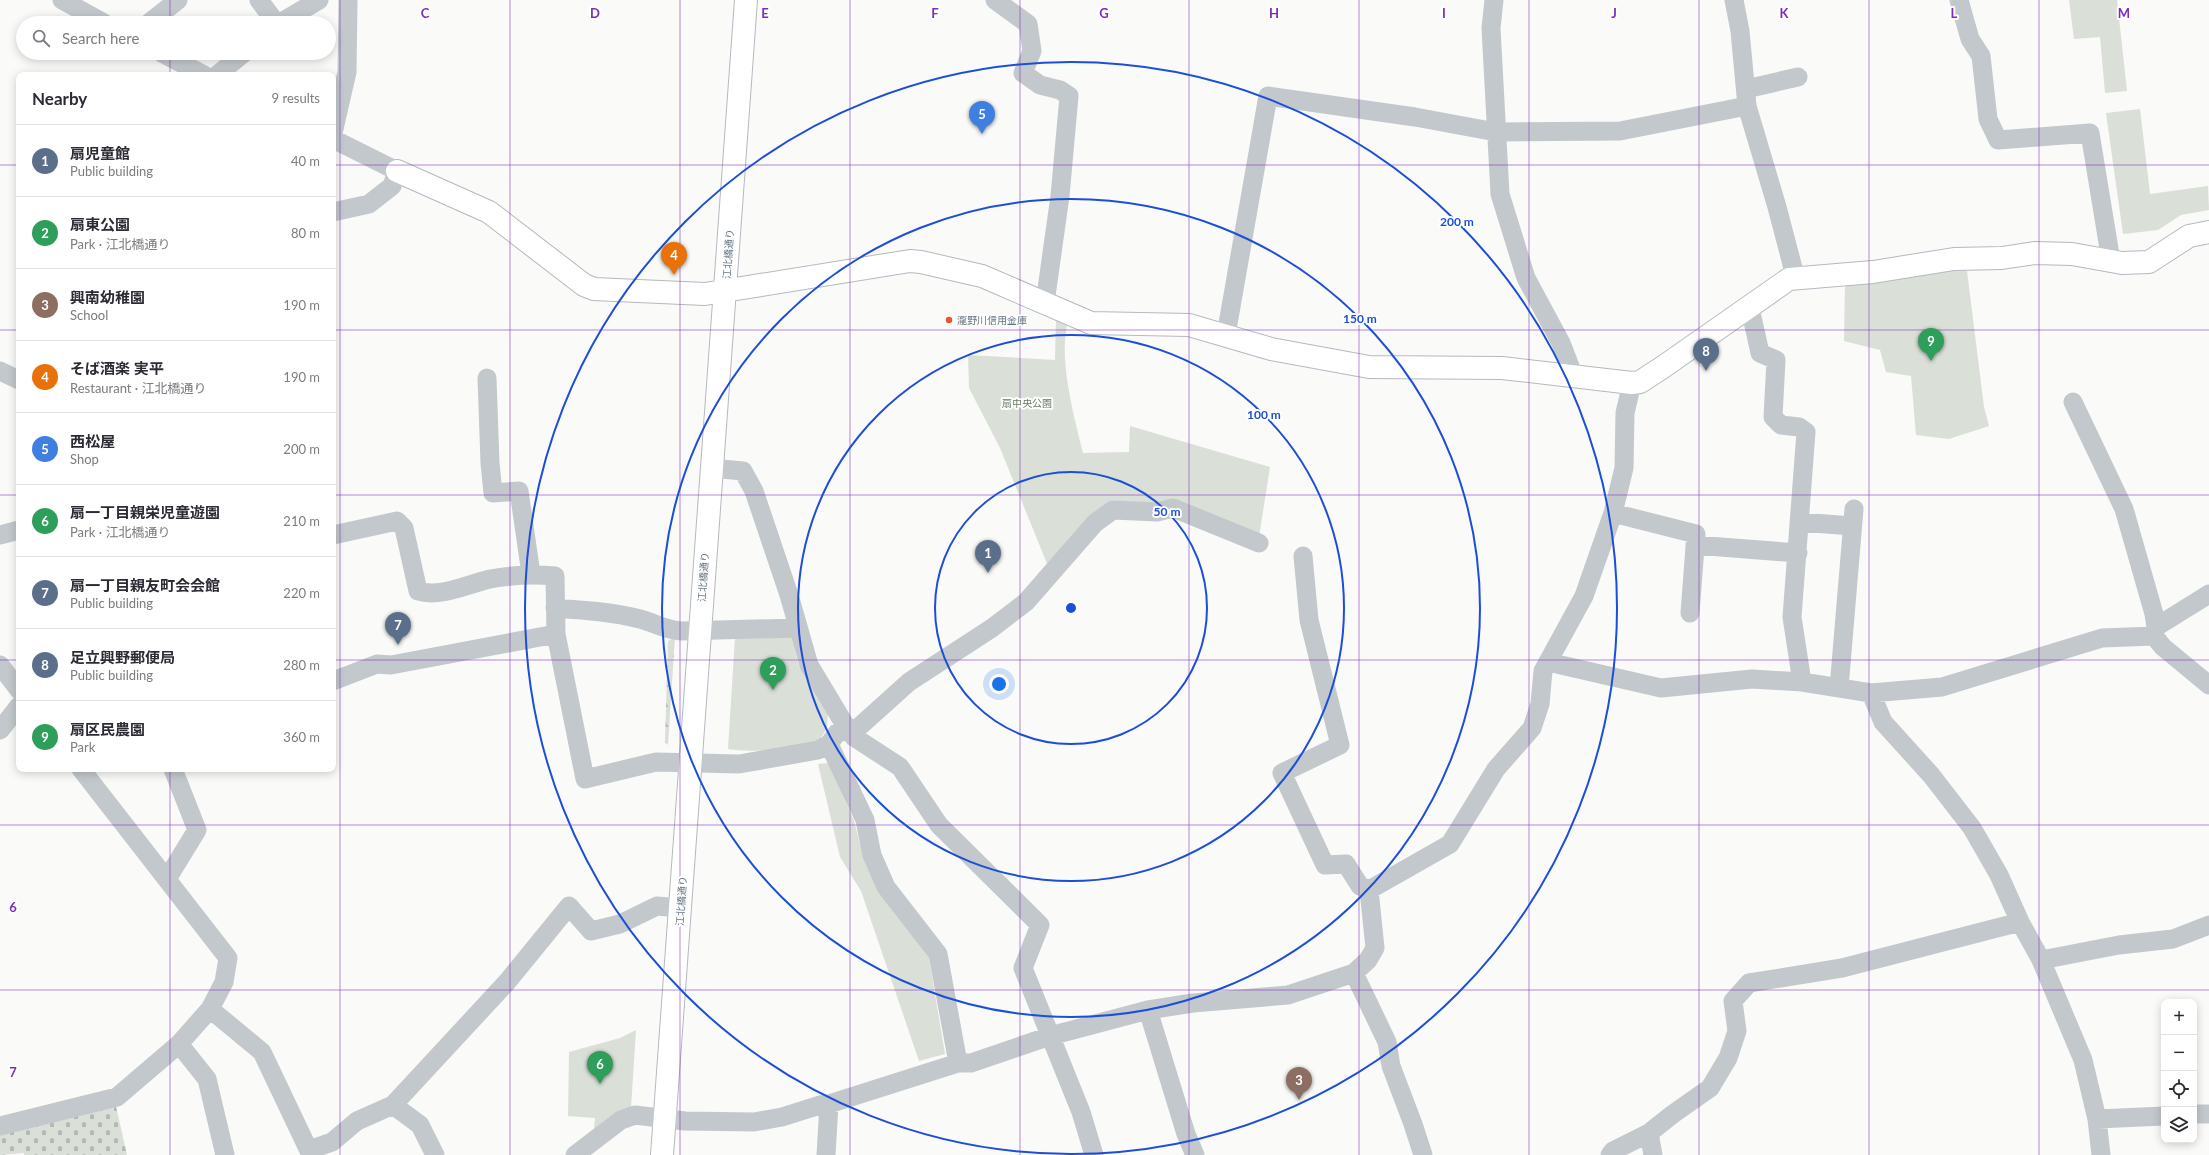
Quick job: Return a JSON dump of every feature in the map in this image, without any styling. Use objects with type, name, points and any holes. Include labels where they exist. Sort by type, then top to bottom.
[{"type":"street","points":[[158,16],[178,0]]},
{"type":"street","points":[[259,0],[271,16]]},
{"type":"street","points":[[292,16],[320,0]]},
{"type":"street","points":[[336,120],[347,72],[348,0]]},
{"type":"street","name":"江北橋通り","points":[[662,1155],[711,468],[726,292],[746,0]]},
{"type":"street","points":[[995,0],[1028,24],[1032,51],[1023,73],[1040,85],[1060,90],[1069,96],[1060,196],[1045,303]]},
{"type":"street","points":[[1494,0],[1491,28],[1500,194],[1526,278],[1561,343],[1574,377]]},
{"type":"street","points":[[1734,0],[1740,31],[1746,97],[1793,268],[1798,278]]},
{"type":"street","points":[[1959,0],[1970,39],[1981,56],[1988,119],[1998,140],[2090,133],[2111,261]]},
{"type":"street","points":[[69,2],[92,16]]},
{"type":"street","points":[[174,60],[194,72]]},
{"type":"street","points":[[221,72],[235,60]]},
{"type":"street","points":[[1226,335],[1268,96],[1415,117],[1496,132],[1620,131],[1746,97],[1798,77]]},
{"type":"street","points":[[336,140],[397,171],[489,212],[584,285],[594,289],[689,294],[726,292],[910,261],[921,262],[982,276],[1091,323],[1189,325],[1272,349],[1369,367],[1502,368],[1632,383],[1640,382],[1663,367],[1750,308],[1785,282],[1798,278],[1874,272],[1954,259],[2002,258],[2034,253],[2072,254],[2122,263],[2149,262],[2189,236],[2209,232]]},
{"type":"street","points":[[336,211],[369,204],[392,186],[397,171]]},
{"type":"street","points":[[1750,308],[1760,353],[1776,360],[1773,417],[1781,426],[1799,426],[1806,432],[1792,618],[1802,682]]},
{"type":"street","points":[[0,371],[16,379]]},
{"type":"street","points":[[487,378],[490,463],[494,493],[519,491],[531,574]]},
{"type":"street","points":[[1369,890],[1450,844],[1496,769],[1532,728],[1540,704],[1543,671],[1584,596],[1613,513],[1624,468],[1625,413],[1632,383]]},
{"type":"street","points":[[2073,402],[2124,509],[2154,614],[2155,632],[2163,647],[2209,685]]},
{"type":"street","points":[[711,468],[743,471],[754,491],[790,595],[809,665],[848,730],[854,737],[900,767],[939,824],[1040,925],[1023,968],[1081,1112],[1094,1155]]},
{"type":"street","points":[[336,534],[397,520],[404,528],[418,591],[428,594],[490,579],[531,574],[555,576],[556,634],[585,779],[656,762],[691,761],[739,764],[818,750],[829,744],[837,733],[859,727],[909,682],[992,628],[1026,602],[1095,523],[1113,510],[1158,512],[1173,508],[1259,542]]},
{"type":"street","points":[[1613,513],[1696,534],[1690,614]]},
{"type":"street","points":[[1800,522],[1853,518],[1839,688]]},
{"type":"street","points":[[0,534],[16,531]]},
{"type":"street","points":[[1696,545],[1798,553]]},
{"type":"street","points":[[1303,556],[1308,620],[1340,745],[1282,773],[1325,865],[1346,864],[1360,886],[1369,890]]},
{"type":"street","points":[[1548,662],[1661,688],[1752,680],[1802,682],[1871,693],[1942,687],[2102,638],[2155,632],[2209,594]]},
{"type":"street","points":[[555,608],[592,611],[640,619],[668,630],[699,631],[798,628]]},
{"type":"street","points":[[336,680],[377,664],[390,665],[556,634]]},
{"type":"street","points":[[0,665],[16,686]]},
{"type":"street","points":[[1871,693],[1883,722],[1931,775],[1972,828],[1999,875],[2020,922],[2041,960],[2083,1060],[2096,1119],[2101,1155]]},
{"type":"street","points":[[0,730],[16,710]]},
{"type":"street","points":[[829,744],[865,820],[872,855],[886,887],[938,954],[958,1063]]},
{"type":"street","points":[[0,1126],[117,1097],[179,1044],[210,1009],[224,982],[228,958],[83,772]]},
{"type":"street","points":[[168,879],[197,830],[174,772]]},
{"type":"street","points":[[575,1155],[621,1120],[635,1115],[664,1117],[685,1121],[754,1122],[782,1117],[820,1105],[829,1104],[958,1063],[971,1063],[1050,1036],[1148,1010],[1192,1003],[1288,994],[1354,973],[1368,960],[1375,948],[1369,890]]},
{"type":"street","points":[[210,1009],[262,1052],[310,1152],[332,1142],[356,1122],[394,1105],[507,982],[569,906],[591,931],[620,924],[657,906],[680,908]]},
{"type":"street","points":[[1610,1155],[1613,1151],[1649,1133],[1672,1114],[1710,1088],[1728,1058],[1737,1031],[1733,1001],[1749,983],[1842,968],[2020,922]]},
{"type":"street","points":[[2041,960],[2119,945],[2173,939],[2209,925]]},
{"type":"street","points":[[1354,973],[1387,1042],[1391,1066],[1423,1155]]},
{"type":"street","points":[[1148,1010],[1186,1134],[1195,1155]]},
{"type":"street","points":[[179,1044],[207,1079],[225,1155]]},
{"type":"street","points":[[826,1155],[829,1104]]},
{"type":"street","points":[[394,1105],[420,1125],[435,1155]]},
{"type":"street","points":[[2197,1114],[2209,1114]]},
{"type":"street","points":[[2096,1119],[2161,1116]]},
{"type":"street","points":[[1649,1133],[1653,1155]]},
{"type":"green space","points":[[2069,0],[2117,0],[2127,91],[2105,93],[2100,37],[2074,39]]},
{"type":"green space","points":[[2140,109],[2150,194],[2208,186],[2209,210],[2181,215],[2158,230],[2123,234],[2106,113]]},
{"type":"green space","points":[[1947,271],[1967,271],[1984,407],[1989,426],[1949,439],[1916,435],[1911,376],[1886,372],[1880,350],[1844,341],[1845,285]]},
{"type":"green space","name":"扇中央公園","points":[[1056,320],[1067,326],[1065,340],[1066,372],[1083,453],[1129,452],[1130,426],[1270,467],[1259,537],[1230,526],[1110,504],[1048,566],[1000,448],[969,388],[968,355],[1055,360]]},
{"type":"green space","points":[[675,637],[668,745],[665,742],[668,641]]},
{"type":"green space","points":[[791,637],[799,666],[828,714],[827,728],[818,742],[784,748],[750,751],[728,749],[735,638]]},
{"type":"green space","points":[[829,763],[854,821],[866,865],[881,892],[929,958],[945,1054],[919,1061],[861,891],[840,857],[818,764]]},
{"type":"green space","points":[[636,1030],[631,1108],[594,1129],[595,1118],[568,1116],[569,1052],[620,1038]]},
{"type":"green space","points":[[115,1102],[127,1155],[24,1155],[24,1153],[0,1155],[0,1134]]},
{"type":"place","name":"西松屋","points":[[982,134]]},
{"type":"place","name":"そば酒楽 実平","points":[[674,275]]},
{"type":"place","name":"瀧野川信用金庫","points":[[949,320]]},
{"type":"place","name":"扇区民農園","points":[[1931,361]]},
{"type":"place","name":"足立興野郵便局","points":[[1706,371]]},
{"type":"place","name":"扇児童館","points":[[988,573]]},
{"type":"place","name":"扇一丁目親友町会会館","points":[[398,645]]},
{"type":"place","name":"扇東公園","points":[[773,690]]},
{"type":"place","name":"扇一丁目親栄児童遊園","points":[[600,1084]]},
{"type":"place","name":"興南幼稚園","points":[[1299,1100]]}]
